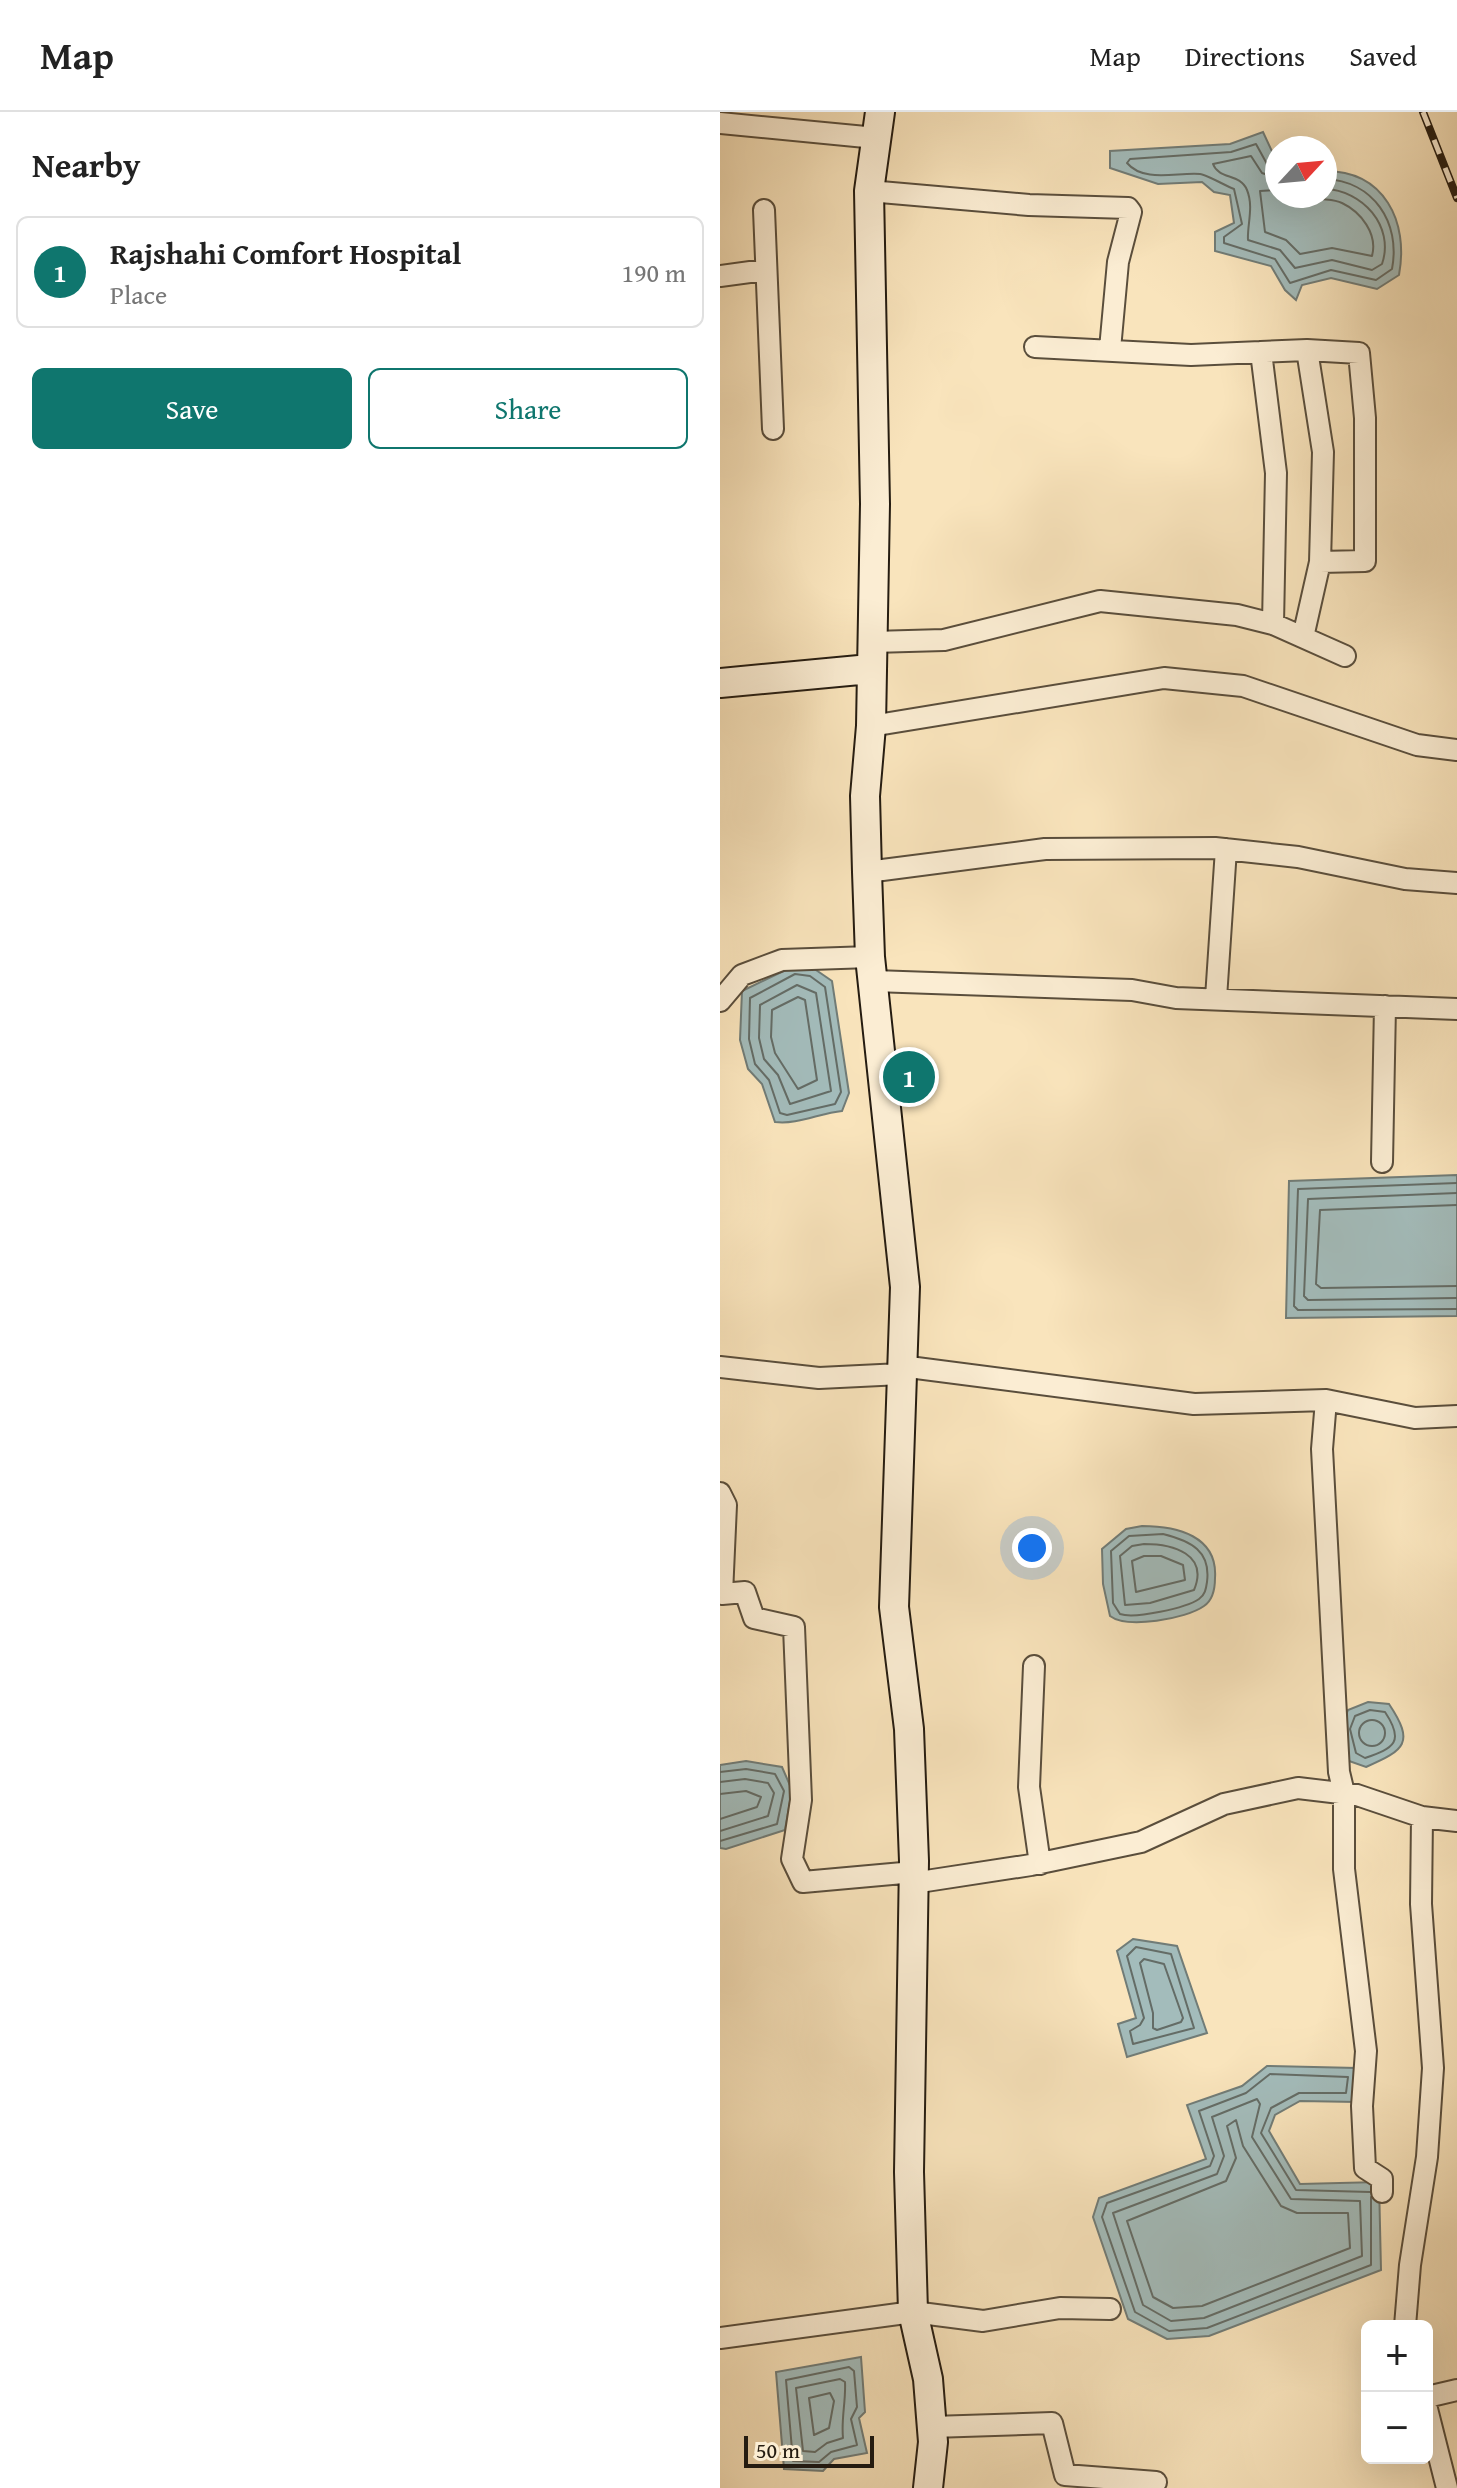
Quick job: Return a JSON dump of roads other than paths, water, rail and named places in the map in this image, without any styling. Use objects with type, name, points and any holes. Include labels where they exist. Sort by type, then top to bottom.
[{"type":"street","points":[[720,123],[878,125],[869,191],[872,655],[871,726],[865,796],[872,969],[905,1287],[894,1607],[909,1729],[914,1878],[909,2172],[913,2312],[928,2379],[932,2427],[928,2488]]},
{"type":"street","points":[[869,191],[1029,205],[1128,208],[1131,212],[1118,262],[1110,349]]},
{"type":"street","points":[[764,210],[773,429]]},
{"type":"street","points":[[720,276],[765,270]]},
{"type":"street","points":[[1035,347],[1191,355],[1307,350],[1359,353],[1365,418],[1365,561],[1320,562]]},
{"type":"street","points":[[1303,637],[1320,562],[1323,452],[1307,350]]},
{"type":"street","points":[[1261,352],[1276,473],[1273,624]]},
{"type":"street","points":[[720,683],[944,640],[1100,601],[1237,615],[1273,624],[1345,656]]},
{"type":"street","points":[[871,726],[1164,678],[1243,686],[1417,745],[1457,750]]},
{"type":"street","points":[[867,872],[1045,849],[1226,849],[1298,857],[1405,879],[1457,883]]},
{"type":"street","points":[[1216,998],[1226,849]]},
{"type":"street","points":[[720,1001],[742,975],[782,960],[1132,990],[1176,998],[1457,1009]]},
{"type":"street","points":[[1382,1162],[1385,1006]]},
{"type":"street","points":[[720,1367],[819,1378],[901,1370],[1194,1404],[1326,1400],[1415,1418],[1457,1416]]},
{"type":"street","points":[[1326,1400],[1322,1449],[1339,1772],[1344,1793],[1344,1869],[1366,2051],[1362,2106],[1365,2168],[1382,2179],[1382,2192]]},
{"type":"street","points":[[720,1493],[726,1505],[722,1594],[745,1592],[754,1618],[794,1627],[801,1800],[792,1859],[803,1882],[914,1878],[1040,1864],[1141,1842],[1224,1804],[1298,1788],[1344,1793],[1422,1817],[1457,1821]]},
{"type":"street","points":[[1034,1666],[1029,1787],[1040,1864]]},
{"type":"street","points":[[1405,2320],[1410,2265],[1427,2157],[1433,2068],[1421,1904],[1422,1817]]},
{"type":"street","points":[[720,2338],[913,2312],[983,2321],[1060,2308],[1110,2309]]},
{"type":"street","points":[[1433,2396],[1457,2390]]},
{"type":"street","points":[[932,2427],[1052,2423],[1065,2475],[1156,2482]]},
{"type":"street","points":[[1433,2433],[1447,2488]]},
{"type":"water","points":[[1263,132],[1265,208],[1337,208],[1337,172],[1363,180],[1377,190],[1396,218],[1401,255],[1399,275],[1377,289],[1331,278],[1302,285],[1296,300],[1285,290],[1271,266],[1215,251],[1215,232],[1234,223],[1230,195],[1214,192],[1202,182],[1158,184],[1110,168],[1110,151],[1230,144]]},
{"type":"water","points":[[794,966],[813,968],[832,981],[849,1093],[842,1111],[792,1122],[775,1122],[762,1084],[748,1069],[740,1040],[742,991]]},
{"type":"water","points":[[1457,1175],[1457,1316],[1286,1318],[1289,1181]]},
{"type":"water","points":[[1142,1526],[1181,1531],[1193,1536],[1210,1552],[1215,1586],[1204,1606],[1184,1615],[1157,1621],[1129,1622],[1110,1616],[1103,1584],[1102,1549],[1126,1529]]},
{"type":"water","points":[[1368,1702],[1389,1704],[1402,1728],[1403,1737],[1397,1750],[1366,1767],[1349,1761],[1341,1728],[1348,1710]]},
{"type":"water","points":[[746,1761],[782,1767],[792,1790],[785,1830],[726,1849],[720,1848],[720,1765]]},
{"type":"water","points":[[1133,1939],[1177,1946],[1207,2033],[1127,2057],[1118,2024],[1136,2018],[1117,1951]]},
{"type":"water","points":[[1267,2066],[1357,2068],[1357,2102],[1300,2101],[1275,2115],[1269,2131],[1300,2184],[1379,2182],[1381,2270],[1209,2336],[1167,2339],[1128,2319],[1093,2217],[1099,2198],[1206,2159],[1187,2105],[1242,2086]]},
{"type":"water","points":[[861,2357],[865,2412],[859,2418],[867,2453],[834,2459],[823,2471],[784,2469],[776,2372]]},
{"type":"railway","points":[[1423,112],[1457,198]]},
{"type":"place","name":"Rajshahi Comfort Hospital","points":[[909,1077]]}]
